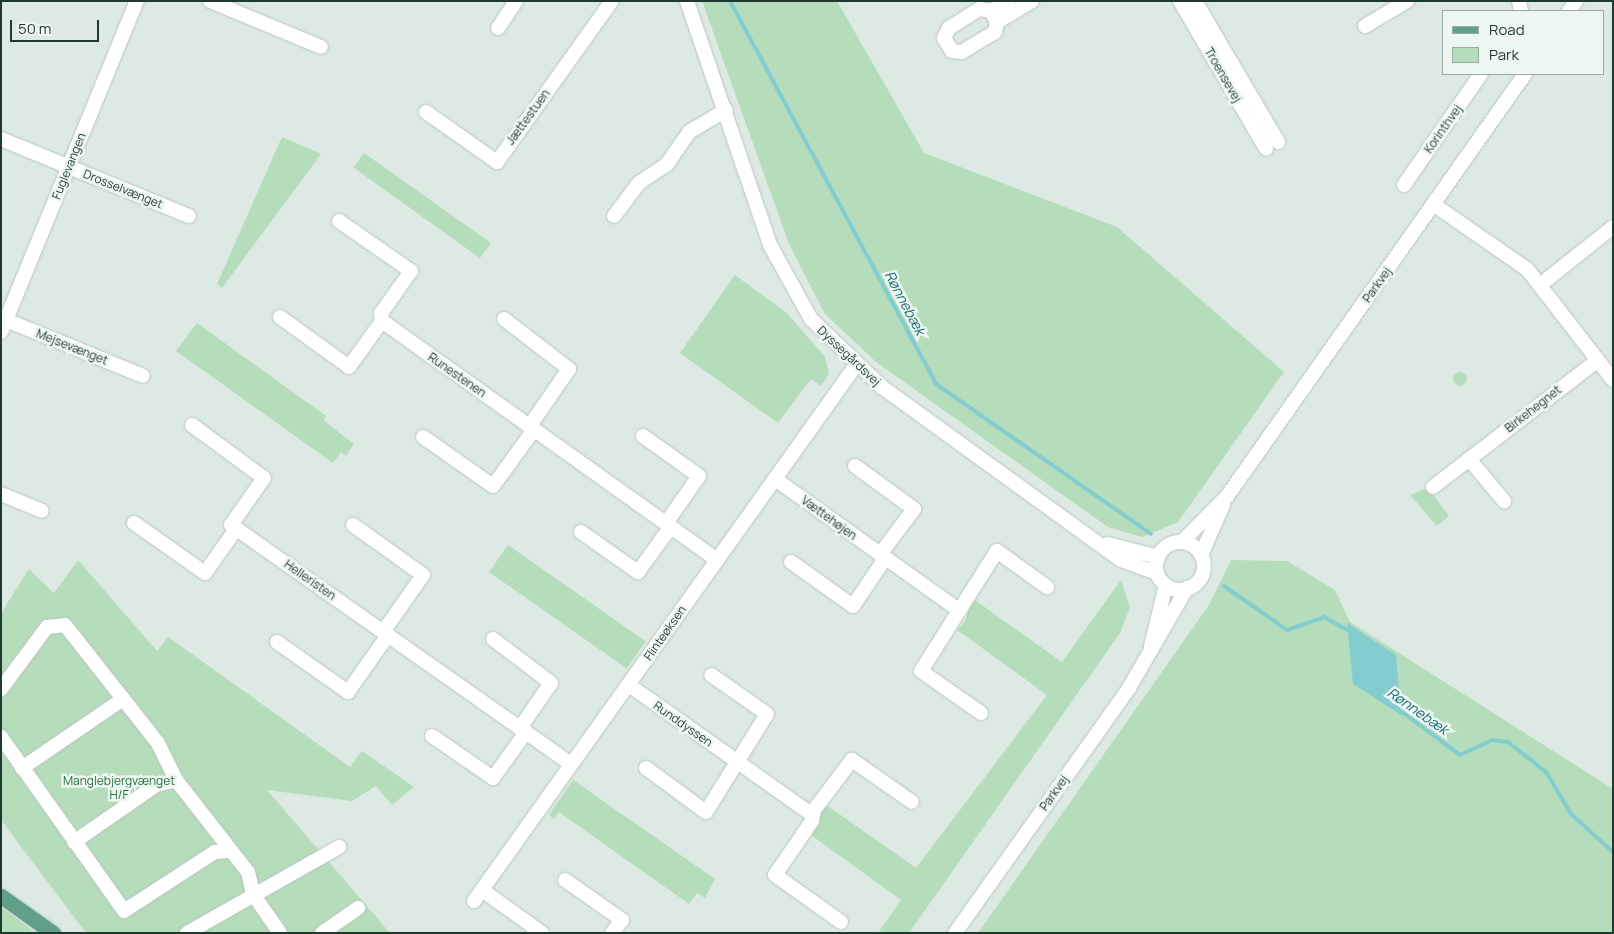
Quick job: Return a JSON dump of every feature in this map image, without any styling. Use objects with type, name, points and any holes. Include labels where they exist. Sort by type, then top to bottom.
[{"type":"main road","points":[[1,896],[54,933]]},
{"type":"street","name":"Fuglevangen","points":[[3,323],[137,1]]},
{"type":"street","points":[[210,1],[321,47]]},
{"type":"street","points":[[498,28],[516,1]]},
{"type":"street","name":"Dyssegårdsvej","points":[[687,1],[726,110],[770,245],[810,319],[856,365],[1098,540],[1121,560],[1157,573]]},
{"type":"street","points":[[1008,1],[994,17],[1032,1]]},
{"type":"street","name":"Troensevej","points":[[1180,1],[1272,145],[1195,1]]},
{"type":"street","points":[[1365,26],[1407,1]]},
{"type":"street","name":"Jættestuen","points":[[426,112],[496,162],[610,2]]},
{"type":"street","name":"Korinthvej","points":[[1404,185],[1481,75]]},
{"type":"street","name":"Parkvej","points":[[1182,542],[1228,495],[1524,75]]},
{"type":"street","points":[[614,216],[639,184],[667,164],[689,132],[726,110]]},
{"type":"street","name":"Drosselvænget","points":[[1,139],[189,216]]},
{"type":"street","points":[[1433,204],[1527,269],[1613,380]]},
{"type":"street","points":[[280,317],[349,366],[382,321],[381,313],[411,272],[339,222]]},
{"type":"street","points":[[1540,285],[1613,227]]},
{"type":"street","points":[[423,437],[493,486],[569,369],[504,319]]},
{"type":"street","name":"Runestenen","points":[[382,321],[717,560]]},
{"type":"street","name":"Mejsevænget","points":[[3,323],[143,376]]},
{"type":"street","name":"Birkehegnet","points":[[1433,487],[1598,360]]},
{"type":"street","name":"Flinteøksen","points":[[542,933],[478,895],[856,365]]},
{"type":"street","points":[[134,524],[205,573],[236,529],[231,525],[264,478],[192,425]]},
{"type":"street","points":[[581,532],[638,572],[667,532],[668,525],[699,476],[643,436]]},
{"type":"street","points":[[1469,459],[1504,501]]},
{"type":"street","points":[[791,562],[853,606],[884,557],[884,549],[914,509],[855,466]]},
{"type":"street","name":"Vættehøjen","points":[[774,478],[957,609]]},
{"type":"street","points":[[1,494],[42,511]]},
{"type":"street","name":"Parkvej","points":[[1201,555],[1228,495]]},
{"type":"street","points":[[277,642],[348,692],[423,575],[353,525]]},
{"type":"street","name":"Helleristen","points":[[236,529],[571,764]]},
{"type":"street","name":"Dyssegårdsvej","points":[[1098,540],[1158,557]]},
{"type":"street","points":[[1182,542],[1201,555],[1202,572],[1187,588],[1166,585],[1157,573],[1158,557],[1165,548],[1182,542]]},
{"type":"street","points":[[981,714],[921,671],[958,616],[957,609],[997,551],[1047,587]]},
{"type":"street","name":"Parkvej","points":[[1150,652],[1166,585]]},
{"type":"street","name":"Parkvej","points":[[956,933],[1150,652],[1187,588]]},
{"type":"street","points":[[1,689],[47,627],[55,624],[65,625],[158,742],[176,780],[248,872],[253,894],[280,933]]},
{"type":"street","points":[[432,736],[493,778],[551,683],[493,639]]},
{"type":"street","points":[[646,768],[706,812],[767,714],[711,675]]},
{"type":"street","name":"Runddyssen","points":[[629,685],[811,814]]},
{"type":"street","points":[[22,768],[123,699]]},
{"type":"street","points":[[1,737],[124,911],[215,852],[231,851]]},
{"type":"street","points":[[841,922],[775,875],[812,821],[811,814],[852,760],[912,802]]},
{"type":"street","points":[[74,842],[156,785],[176,780]]},
{"type":"street","points":[[187,933],[339,847]]},
{"type":"street","points":[[565,880],[622,920],[612,933]]},
{"type":"street","points":[[322,933],[358,908]]},
{"type":"green space","points":[[702,1],[837,1],[924,153],[1117,227],[1284,372],[1178,522],[1142,537],[1108,527],[876,362],[825,314],[789,244]]},
{"type":"green space","points":[[282,137],[321,154],[222,288],[217,284]]},
{"type":"green space","points":[[364,153],[491,243],[480,258],[357,170],[354,167]]},
{"type":"green space","points":[[735,275],[787,313],[825,357],[829,374],[821,386],[811,379],[778,423],[680,353]]},
{"type":"green space","points":[[197,323],[326,416],[324,421],[354,444],[346,456],[341,452],[333,463],[176,351]]},
{"type":"green space","points":[[1457,372],[1463,372],[1467,379],[1463,386],[1457,386],[1453,382],[1453,376]]},
{"type":"green space","points":[[1428,488],[1449,516],[1437,526],[1410,495]]},
{"type":"green space","points":[[508,545],[646,641],[627,668],[489,572]]},
{"type":"green space","name":"Manglebjergvænget H/F","points":[[78,560],[157,651],[168,637],[350,767],[362,751],[414,787],[392,805],[376,786],[352,801],[267,790],[390,933],[86,933],[1,820],[1,613],[29,569],[54,593]]},
{"type":"green space","points":[[1231,560],[1287,561],[1335,590],[1350,622],[1613,789],[1613,933],[978,933],[1209,605]]},
{"type":"green space","points":[[1121,580],[1130,607],[1120,633],[909,933],[878,933],[901,900],[811,835],[825,804],[916,868],[1047,695],[957,630],[965,622],[972,598],[1062,662]]},
{"type":"green space","points":[[573,780],[715,879],[705,898],[697,893],[689,904],[559,812],[554,819],[549,815]]},
{"type":"green space","points":[[1,907],[30,929],[34,933],[1,933]]},
{"type":"water","points":[[1347,623],[1396,655],[1401,715],[1353,684]]},
{"type":"waterway","name":"Rønnebæk","points":[[730,1],[936,384],[1151,534]]},
{"type":"waterway","name":"Rønnebæk","points":[[1224,586],[1287,630],[1324,617],[1349,631]]},
{"type":"waterway","name":"Rønnebæk","points":[[1398,709],[1460,755],[1492,740],[1508,742],[1546,772],[1571,814],[1613,852]]}]
